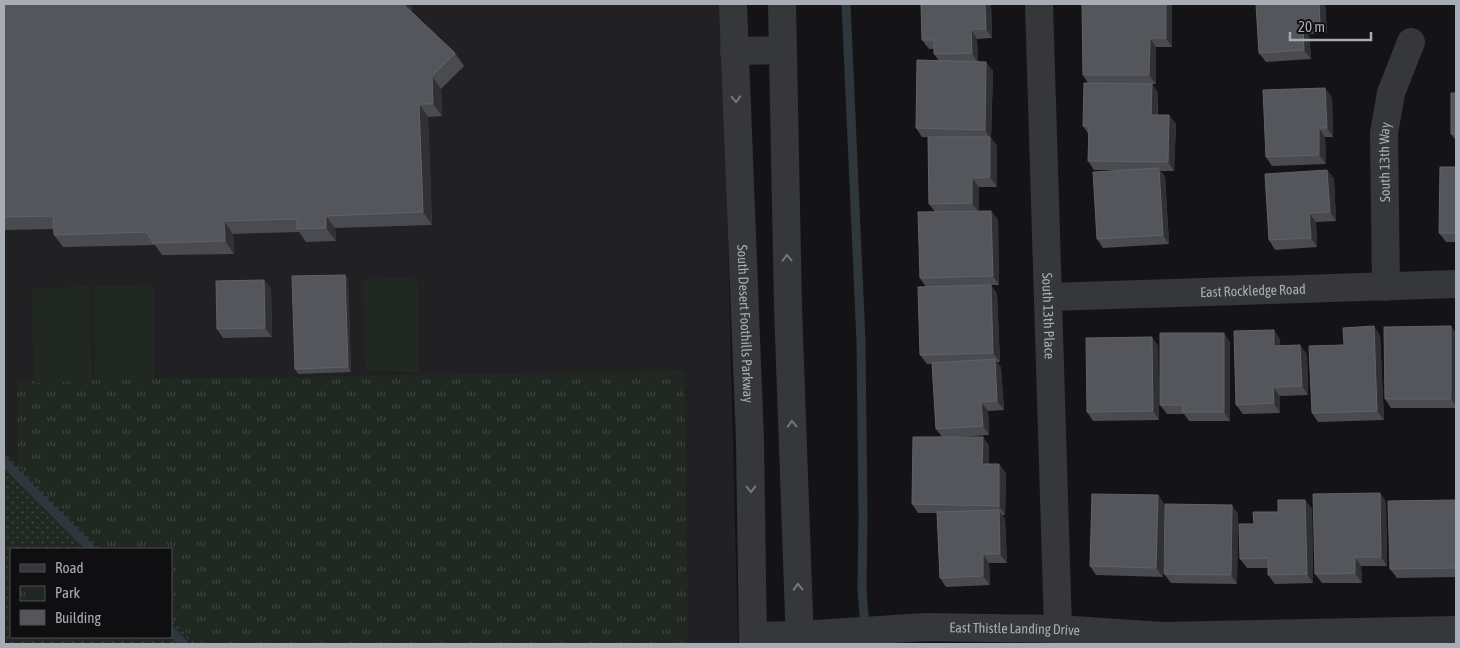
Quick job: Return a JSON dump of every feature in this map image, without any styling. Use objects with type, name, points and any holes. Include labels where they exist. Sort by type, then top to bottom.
[{"type":"street","name":"South Desert Foothills Parkway","points":[[733,4],[750,441],[753,640]]},
{"type":"street","points":[[782,4],[788,307],[800,640]]},
{"type":"street","name":"South 13th Place","points":[[1039,4],[1058,629]]},
{"type":"street","name":"South 13th Way","points":[[1386,287],[1384,133],[1391,93],[1411,42]]},
{"type":"street","points":[[734,51],[783,50]]},
{"type":"street","name":"East Rockledge Road","points":[[1049,297],[1456,284]]},
{"type":"street","name":"East Thistle Landing Drive","points":[[753,640],[800,640],[850,630],[926,627],[1058,629],[1163,636],[1456,630]]},
{"type":"shaded area","points":[[4,4],[722,4],[738,644],[198,644],[172,619],[172,548],[102,548],[4,450]]},
{"type":"green space","points":[[417,277],[419,372],[365,371],[363,279]]},
{"type":"green space","points":[[153,285],[155,379],[95,380],[94,286]]},
{"type":"green space","points":[[89,286],[92,381],[34,383],[31,289]]},
{"type":"green space","points":[[684,371],[688,644],[198,644],[172,619],[172,548],[102,548],[18,465],[17,381]]},
{"type":"green space","points":[[4,450],[102,548],[10,548],[10,638],[172,638],[172,619],[198,644],[4,644]]},
{"type":"building","points":[[4,4],[403,4],[455,53],[432,76],[433,104],[419,104],[423,212],[326,216],[326,228],[297,229],[297,219],[224,221],[225,241],[153,243],[147,232],[54,235],[53,216],[4,217]]},
{"type":"building","points":[[921,4],[985,4],[986,29],[971,29],[972,53],[934,54],[934,40],[922,40]]},
{"type":"building","points":[[1082,4],[1166,4],[1166,38],[1150,38],[1149,75],[1083,75]]},
{"type":"building","points":[[1256,4],[1319,4],[1320,24],[1303,25],[1304,50],[1259,53]]},
{"type":"building","points":[[917,60],[986,62],[985,130],[916,128]]},
{"type":"building","points":[[1084,83],[1152,84],[1151,115],[1169,115],[1168,162],[1088,161],[1089,126],[1083,126]]},
{"type":"building","points":[[1325,88],[1327,128],[1319,128],[1319,155],[1266,157],[1263,90]]},
{"type":"building","points":[[1451,93],[1456,93],[1456,134],[1451,134]]},
{"type":"building","points":[[928,137],[990,137],[990,177],[972,178],[972,203],[929,204]]},
{"type":"building","points":[[1440,167],[1456,167],[1456,233],[1439,233]]},
{"type":"building","points":[[1159,168],[1163,235],[1097,239],[1093,172]]},
{"type":"building","points":[[1327,170],[1330,212],[1309,213],[1311,238],[1269,240],[1265,174]]},
{"type":"building","points":[[991,211],[993,276],[920,278],[918,212]]},
{"type":"building","points":[[345,275],[348,367],[295,369],[292,276]]},
{"type":"building","points":[[264,280],[265,328],[217,329],[216,281]]},
{"type":"building","points":[[991,285],[993,353],[920,355],[918,287]]},
{"type":"building","points":[[1374,326],[1377,411],[1312,413],[1309,346],[1344,345],[1343,328]]},
{"type":"building","points":[[1451,326],[1451,399],[1385,399],[1384,327]]},
{"type":"building","points":[[1274,330],[1274,346],[1300,345],[1302,386],[1273,387],[1274,403],[1236,405],[1234,331]]},
{"type":"building","points":[[1160,333],[1224,333],[1224,412],[1182,412],[1183,405],[1160,405]]},
{"type":"building","points":[[1152,337],[1153,411],[1087,412],[1086,338]]},
{"type":"building","points":[[995,359],[997,401],[981,402],[983,426],[936,429],[932,363]]},
{"type":"building","points":[[913,437],[983,437],[982,464],[999,464],[999,506],[912,504]]},
{"type":"building","points":[[1380,493],[1381,557],[1355,557],[1355,573],[1315,574],[1313,494]]},
{"type":"building","points":[[1092,494],[1158,495],[1156,568],[1090,566]]},
{"type":"building","points":[[1278,500],[1305,500],[1307,574],[1268,575],[1268,558],[1240,559],[1239,524],[1254,524],[1253,512],[1278,512]]},
{"type":"building","points":[[1455,500],[1456,568],[1390,569],[1388,501]]},
{"type":"building","points":[[1165,504],[1232,505],[1231,575],[1164,574]]},
{"type":"building","points":[[999,510],[1000,554],[983,554],[983,576],[940,578],[937,512]]},
{"type":"waterway","points":[[846,4],[861,341],[862,589],[865,628]]},
{"type":"waterway","points":[[4,462],[90,548]]},
{"type":"waterway","points":[[172,632],[184,644]]}]
